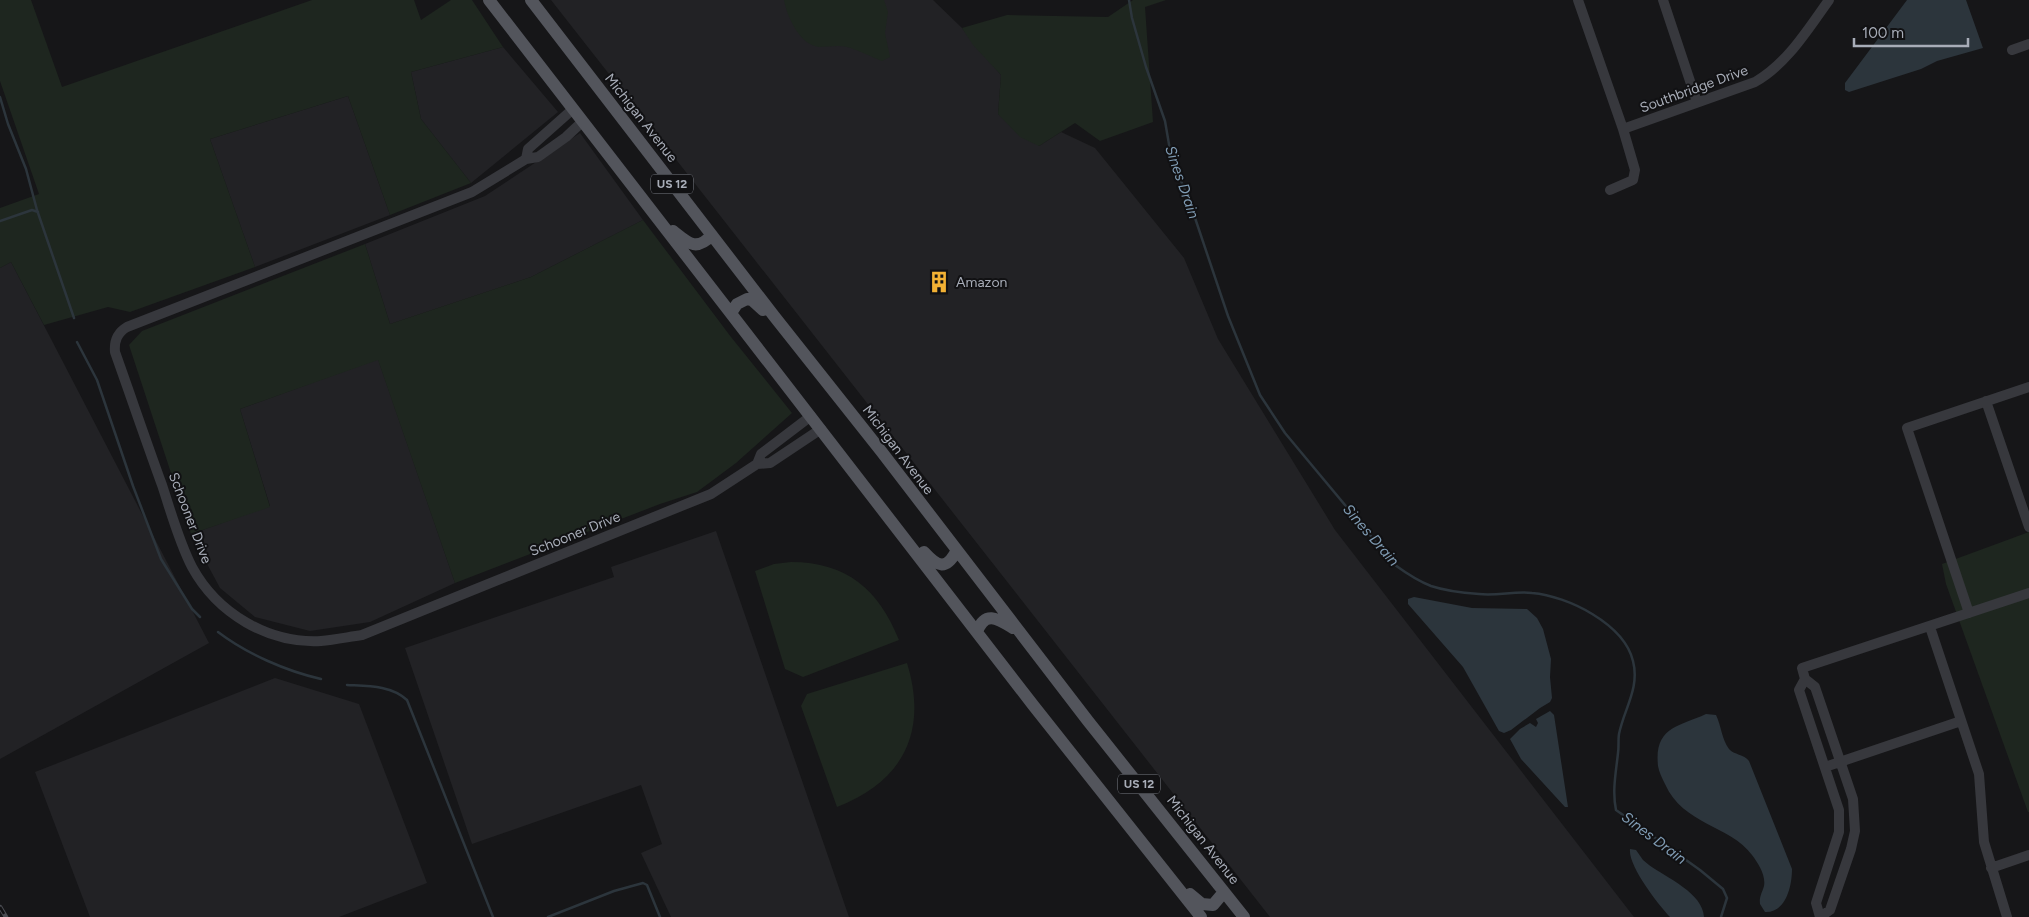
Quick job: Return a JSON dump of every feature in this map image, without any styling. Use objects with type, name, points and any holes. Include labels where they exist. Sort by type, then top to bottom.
[{"type":"main road","name":"US 12","points":[[490,0],[976,632],[1201,917]]},
{"type":"main road","name":"Michigan Avenue","points":[[530,0],[1020,632],[1244,917]]},
{"type":"main road","points":[[656,217],[692,245],[706,242],[712,235]]},
{"type":"main road","points":[[731,313],[737,304],[747,298],[774,316]]},
{"type":"main road","points":[[892,521],[935,564],[947,564],[951,561],[957,550]]},
{"type":"main road","points":[[976,632],[982,622],[992,618],[1000,620],[1020,632]]},
{"type":"main road","points":[[1170,878],[1202,904],[1213,905],[1224,892]]},
{"type":"street","points":[[1663,0],[1698,102]]},
{"type":"street","name":"Southbridge Drive","points":[[1623,129],[1755,82],[1768,75],[1782,61],[1829,0]]},
{"type":"street","points":[[1579,1],[1623,129],[1635,170],[1634,180],[1610,190]]},
{"type":"street","points":[[2012,50],[2029,44]]},
{"type":"street","name":"Schooner Drive","points":[[526,159],[528,149],[573,109]]},
{"type":"street","name":"Schooner Drive","points":[[582,122],[566,137],[538,157],[526,159],[472,192],[127,327],[118,335],[115,352],[184,549],[203,584],[217,600],[239,619],[274,635],[302,641],[320,641],[362,635],[711,494],[757,464],[770,463],[821,429]]},
{"type":"street","points":[[1969,614],[1907,428],[2029,387]]},
{"type":"street","points":[[1986,401],[2029,527]]},
{"type":"street","name":"Schooner Drive","points":[[757,464],[762,454],[811,416]]},
{"type":"street","points":[[1805,679],[1799,690],[1839,810],[1840,821],[1839,832],[1816,902],[1820,917],[1830,910],[1851,849],[1855,831],[1853,799],[1815,687],[1805,679],[1802,668],[2029,593]]},
{"type":"street","points":[[1930,627],[1979,774],[1984,842],[2007,917]]},
{"type":"street","points":[[1825,767],[1961,721]]},
{"type":"street","points":[[1991,868],[2029,855]]},
{"type":"shaded area","points":[[0,0],[31,0],[62,87],[312,0],[414,0],[421,20],[451,0],[472,0],[503,47],[411,72],[421,119],[471,183],[390,215],[348,96],[210,139],[255,267],[130,312],[108,307],[44,325],[11,262],[0,268],[0,208],[39,194],[0,81]]},
{"type":"shaded area","points":[[551,0],[933,0],[962,28],[1001,75],[998,114],[1039,146],[1061,132],[1095,148],[1184,258],[1218,339],[1335,530],[1634,917],[1270,917]]},
{"type":"shaded area","points":[[784,0],[884,0],[888,12],[885,33],[890,57],[882,61],[847,47],[819,47],[812,45],[800,36],[791,22]]},
{"type":"shaded area","points":[[1133,0],[1166,0],[1145,7],[1153,122],[1100,141],[1075,123],[1039,146],[1020,137],[998,114],[1001,75],[973,45],[962,28],[1007,15],[1108,17]]},
{"type":"shaded area","points":[[1907,0],[1966,0],[1983,48],[1937,61],[1921,69],[1849,92],[1845,90],[1845,83]]},
{"type":"shaded area","points":[[503,47],[558,112],[471,183],[421,119],[411,72]]},
{"type":"shaded area","points":[[348,96],[390,215],[255,267],[210,139]]},
{"type":"shaded area","points":[[580,133],[643,220],[531,277],[390,324],[365,244],[485,196]]},
{"type":"shaded area","points":[[643,220],[731,337],[792,413],[736,463],[697,492],[660,504],[455,583],[378,360],[240,409],[270,507],[191,534],[129,345],[142,331],[365,244],[390,324],[531,277]]},
{"type":"shaded area","points":[[11,262],[209,643],[0,759],[0,268]]},
{"type":"shaded area","points":[[378,359],[455,583],[370,622],[310,631],[255,617],[220,588],[191,534],[270,506],[240,409]]},
{"type":"shaded area","points":[[716,531],[849,917],[671,917],[641,853],[662,844],[641,785],[472,844],[405,648],[614,577],[611,567]]},
{"type":"shaded area","points":[[2029,532],[2028,812],[1946,584],[1942,564]]},
{"type":"shaded area","points":[[791,562],[811,563],[829,567],[845,573],[859,582],[882,607],[899,640],[803,677],[785,669],[755,571],[774,564]]},
{"type":"shaded area","points":[[1414,597],[1472,608],[1527,609],[1537,618],[1543,629],[1551,659],[1552,698],[1550,702],[1511,730],[1504,733],[1499,731],[1463,667],[1408,604],[1408,599]]},
{"type":"shaded area","points":[[907,663],[913,688],[914,711],[912,732],[905,751],[894,768],[879,783],[860,796],[837,807],[801,706],[807,694]]},
{"type":"shaded area","points":[[275,678],[359,704],[427,883],[339,917],[90,917],[35,772]]},
{"type":"shaded area","points":[[1550,711],[1554,715],[1568,807],[1565,807],[1521,759],[1510,739],[1520,729],[1530,723],[1536,727],[1538,723],[1536,719]]},
{"type":"shaded area","points":[[1706,714],[1716,715],[1729,749],[1749,761],[1792,869],[1791,883],[1786,897],[1778,908],[1772,911],[1765,912],[1760,904],[1764,878],[1759,865],[1752,855],[1732,837],[1695,817],[1683,808],[1673,798],[1659,770],[1658,753],[1664,736],[1677,726]]},
{"type":"shaded area","points":[[1630,849],[1636,850],[1649,865],[1691,893],[1702,908],[1704,917],[1670,917],[1639,875]]},
{"type":"waterway","name":"Sines Drain","points":[[1129,0],[1132,18],[1146,67],[1165,121],[1171,156],[1190,203],[1228,316],[1260,395],[1285,433],[1395,565],[1403,571],[1437,588],[1467,593],[1532,593],[1546,595],[1593,614],[1618,635],[1628,648],[1635,671],[1633,689],[1619,734],[1614,789],[1616,810],[1700,870],[1723,889],[1727,898],[1721,917]]},
{"type":"waterway","points":[[0,97],[8,124],[26,169],[37,210],[74,318]]},
{"type":"waterway","points":[[0,221],[32,210],[38,212]]},
{"type":"waterway","points":[[77,342],[97,380],[133,486],[161,559],[192,609],[200,617]]},
{"type":"waterway","points":[[218,632],[241,648],[267,661],[321,679]]},
{"type":"waterway","points":[[347,685],[386,689],[394,691],[407,700],[493,917]]},
{"type":"waterway","points":[[548,917],[614,891],[643,883],[647,885],[660,917]]},
{"type":"railway","points":[[0,907],[6,917]]},
{"type":"place","name":"Amazon","points":[[939,282]]}]
